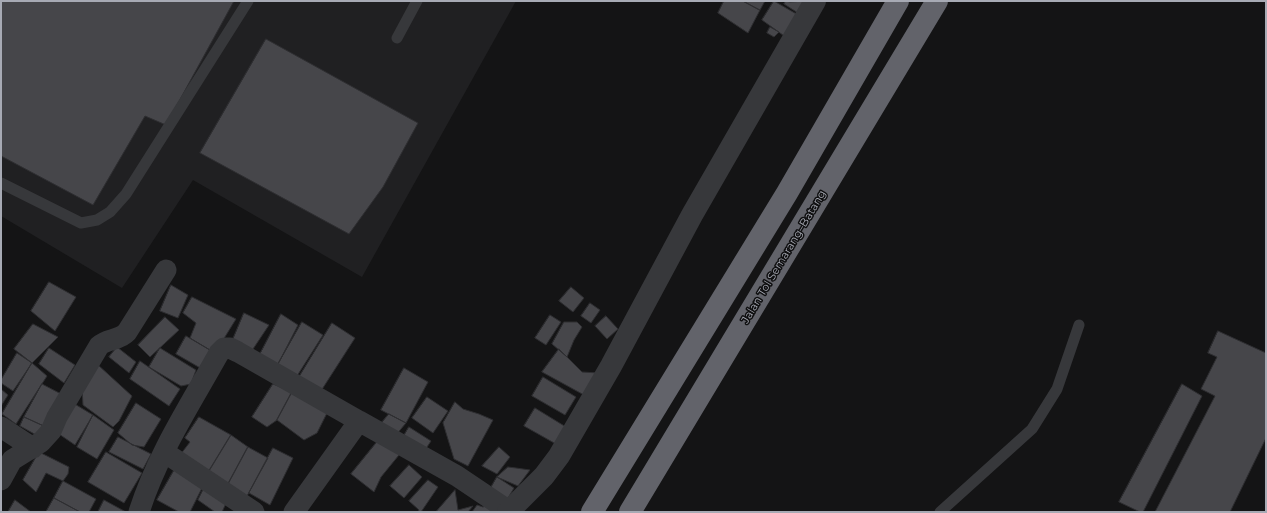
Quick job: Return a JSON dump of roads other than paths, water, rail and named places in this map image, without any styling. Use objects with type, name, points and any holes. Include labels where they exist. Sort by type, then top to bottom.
[{"type":"highway","points":[[592,512],[783,200],[898,1]]},
{"type":"highway","name":"Jalan Tol Semarang–Batang","points":[[630,512],[937,1]]},
{"type":"street","points":[[139,512],[148,484],[164,452],[219,353],[224,348],[230,348],[238,352],[457,476],[508,511],[544,476],[559,456],[611,366],[692,215],[815,1]]},
{"type":"street","points":[[1,480],[12,460],[32,448],[51,431],[99,346],[102,342],[120,339],[127,332],[166,270]]},
{"type":"street","points":[[294,512],[359,421]]},
{"type":"street","points":[[1,427],[32,448]]},
{"type":"street","points":[[164,452],[254,512]]},
{"type":"lane","points":[[1,183],[68,218],[81,223],[97,220],[110,212],[126,194],[248,1]]},
{"type":"lane","points":[[397,38],[417,1]]},
{"type":"lane","points":[[940,512],[1032,429],[1057,389],[1079,325]]}]
